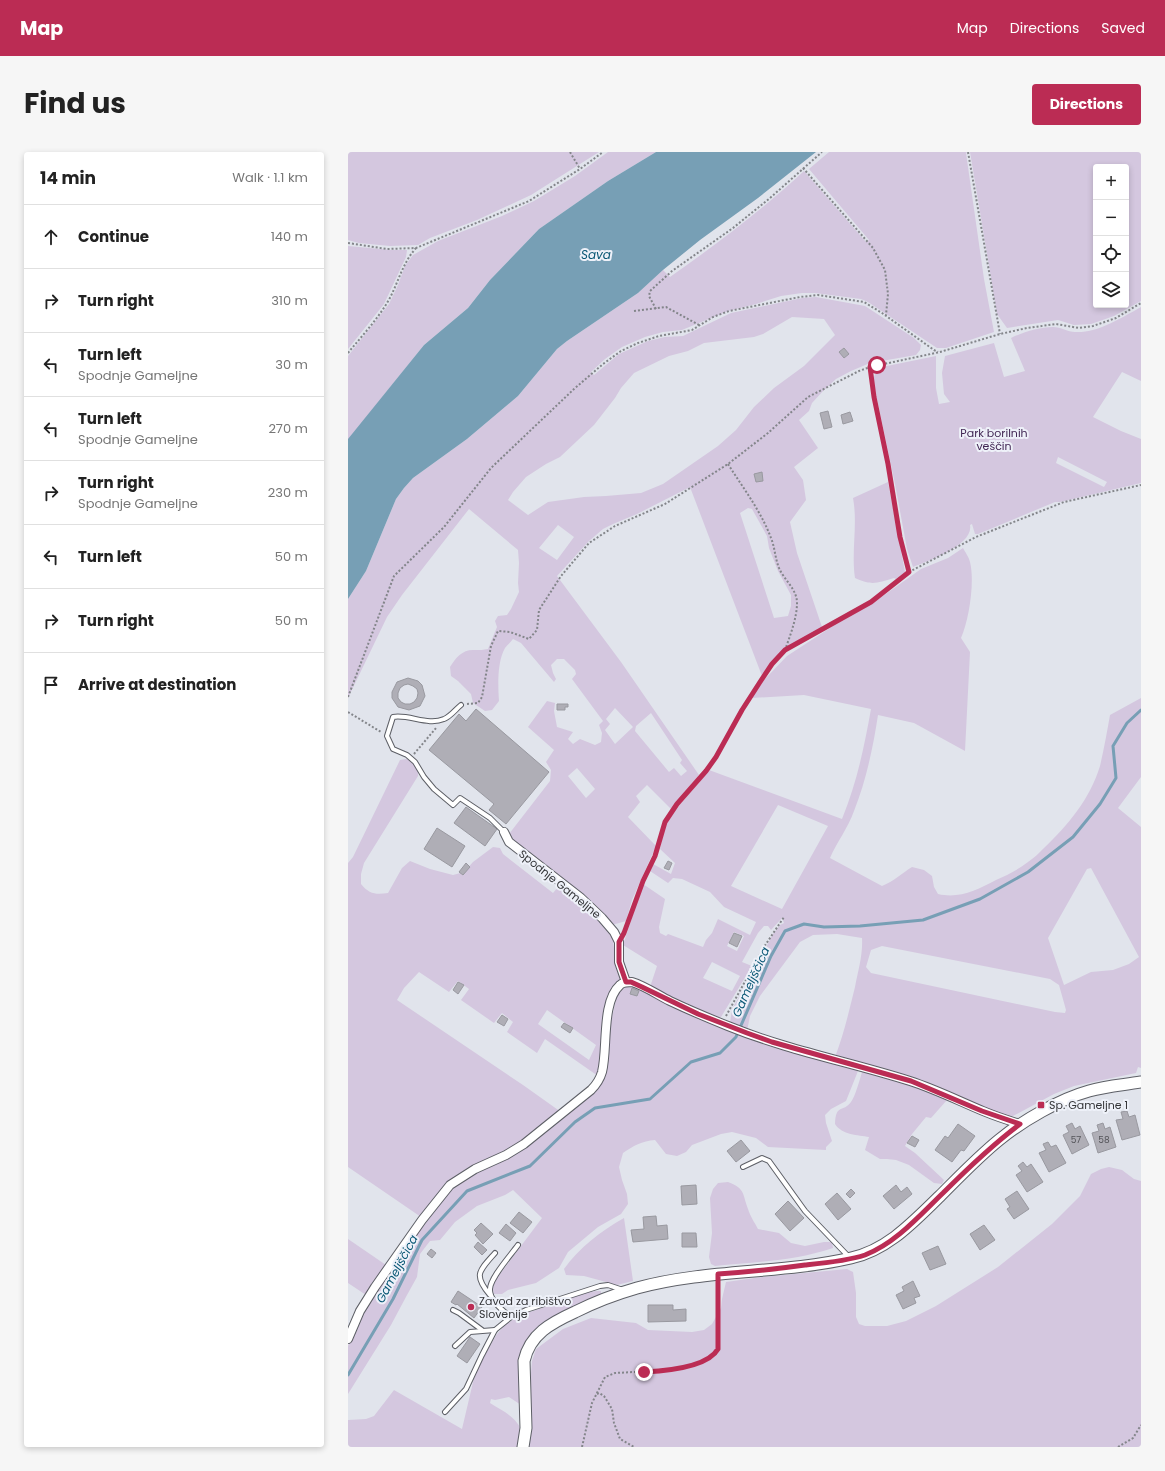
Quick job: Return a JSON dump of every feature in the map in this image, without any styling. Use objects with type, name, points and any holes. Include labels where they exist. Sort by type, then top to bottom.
[{"type":"street","name":"Spodnje Gameljne","points":[[504,832],[509,842],[581,898],[602,918],[614,932],[619,942]]},
{"type":"street","points":[[619,942],[619,962],[626,982]]},
{"type":"street","points":[[348,1339],[360,1311],[375,1287],[422,1220],[450,1185],[475,1169],[506,1155],[524,1144],[591,1090],[598,1082],[602,1072],[608,1015],[611,1003],[617,988],[626,982],[631,982],[726,1026],[772,1042],[911,1081],[982,1111],[1020,1124]]},
{"type":"street","points":[[523,1447],[526,1428],[524,1362],[528,1347],[539,1333],[564,1317],[606,1298],[662,1283],[718,1274],[820,1264],[865,1255],[895,1237],[917,1219],[998,1140],[1020,1124],[1047,1109],[1086,1092],[1106,1087],[1141,1082]]},
{"type":"lane","points":[[460,705],[444,719],[432,722],[393,716],[387,736],[392,749],[411,758],[434,789],[453,805],[460,798],[490,818],[504,832]]},
{"type":"lane","points":[[743,1166],[762,1158],[769,1161],[805,1211],[850,1258]]},
{"type":"lane","points":[[492,1297],[489,1289],[492,1281],[518,1245]]},
{"type":"lane","points":[[495,1253],[481,1271],[479,1278],[482,1285],[503,1310],[511,1317]]},
{"type":"lane","points":[[445,1412],[466,1389],[495,1330],[511,1317],[526,1310],[600,1286],[608,1285],[621,1289],[625,1292]]},
{"type":"lane","points":[[453,1310],[482,1330]]},
{"type":"lane","points":[[455,1346],[470,1332],[495,1330]]},
{"type":"path","points":[[570,152],[580,169]]},
{"type":"path","points":[[348,243],[387,248],[416,248],[529,201],[580,169],[603,152]]},
{"type":"path","points":[[656,309],[649,296],[650,290],[672,271],[733,228],[770,198],[822,152]]},
{"type":"path","points":[[968,152],[1000,334]]},
{"type":"path","points":[[804,168],[873,248],[885,270],[888,294],[886,316]]},
{"type":"path","points":[[348,353],[386,305],[393,293],[408,257],[416,248]]},
{"type":"path","points":[[348,697],[394,576],[444,527],[491,468],[574,389],[603,364],[621,351],[659,336],[692,330],[713,317],[729,311],[800,297],[818,295],[864,302],[923,343],[940,352]]},
{"type":"path","points":[[460,705],[478,703],[482,697],[490,646],[498,631],[510,632],[529,639],[537,630],[539,610],[561,576],[588,543],[616,526],[665,504],[728,464],[768,433],[808,397],[859,370],[940,352],[1000,334],[1056,324],[1079,328],[1093,326],[1116,318],[1141,303]]},
{"type":"path","points":[[634,311],[666,307],[698,325]]},
{"type":"path","points":[[870,367],[874,397],[888,464],[900,537],[909,572]]},
{"type":"path","points":[[728,464],[756,509],[771,538],[779,568],[786,581],[794,591],[797,602],[795,616],[785,650]]},
{"type":"path","points":[[619,942],[624,933],[643,881],[655,856],[665,822],[677,804],[706,771],[716,757],[756,687],[772,664],[785,650],[871,602],[909,572],[976,537],[1064,502],[1141,485]]},
{"type":"path","points":[[348,712],[387,736]]},
{"type":"path","points":[[411,758],[444,719]]},
{"type":"path","points":[[726,1026],[729,1008],[764,947],[784,917]]},
{"type":"path","points":[[582,1447],[592,1403],[605,1377],[615,1373],[673,1370],[700,1362],[715,1355],[718,1349],[718,1274]]},
{"type":"path","points":[[596,1394],[599,1393],[604,1396],[612,1409],[614,1423],[620,1439],[634,1447]]},
{"type":"path","points":[[1118,1447],[1132,1438],[1141,1425]]},
{"type":"green space","points":[[348,152],[599,152],[531,195],[477,220],[430,238],[418,245],[390,246],[359,243],[348,240]]},
{"type":"green space","points":[[608,152],[656,152],[608,181],[539,229],[490,280],[468,308],[424,345],[348,440],[348,356],[389,304],[405,266],[413,255],[438,241],[502,216],[534,201],[575,176]]},
{"type":"green space","points":[[829,152],[967,152],[984,279],[994,332],[946,348],[937,348],[868,302],[861,299],[815,293],[802,293],[781,296],[728,311],[682,330],[663,332],[645,337],[622,347],[605,359],[591,372],[594,375],[619,354],[648,341],[665,337],[683,336],[731,313],[802,298],[816,297],[865,306],[914,338],[921,345],[920,350],[916,355],[870,363],[836,379],[812,403],[809,411],[799,420],[818,448],[794,467],[803,480],[806,500],[790,522],[797,553],[822,627],[785,649],[762,676],[690,487],[637,514],[603,529],[589,541],[557,576],[621,662],[699,775],[671,809],[647,785],[636,796],[640,802],[628,817],[656,846],[632,900],[626,921],[612,925],[511,839],[509,834],[550,781],[551,770],[546,762],[554,750],[528,727],[547,701],[555,703],[554,711],[557,727],[573,732],[568,739],[573,744],[580,739],[595,745],[601,742],[602,733],[599,725],[603,721],[572,679],[576,674],[575,670],[564,659],[557,659],[551,665],[556,679],[554,682],[521,643],[513,639],[502,654],[499,667],[499,701],[492,710],[485,711],[473,703],[471,694],[451,676],[450,667],[460,654],[471,650],[488,649],[497,627],[495,621],[498,616],[507,615],[511,609],[519,592],[518,550],[469,509],[402,595],[387,617],[348,698],[348,599],[366,571],[396,499],[413,478],[467,439],[518,396],[557,349],[567,341],[638,293],[663,270],[670,277],[688,265],[756,213],[804,171],[866,242],[869,240],[809,169]],"holes":[[[792,317],[824,319],[835,335],[804,366],[774,388],[754,407],[736,430],[718,446],[663,484],[641,493],[584,497],[548,502],[528,515],[508,500],[526,477],[560,457],[594,425],[634,373],[669,356],[688,351],[704,343],[754,337],[763,334]],[[748,508],[752,509],[767,536],[769,548],[778,571],[791,595],[791,606],[788,616],[774,618],[740,513]],[[558,525],[574,537],[557,560],[539,548]],[[615,708],[633,727],[615,744],[605,730],[610,724],[606,719]],[[651,713],[682,760],[680,763],[687,771],[681,776],[674,768],[669,772],[635,731],[636,726]],[[577,768],[595,789],[586,798],[568,776]]]},
{"type":"green space","points":[[970,152],[1141,152],[1141,301],[1129,308],[1129,164],[1093,164],[1093,308],[1128,308],[1114,316],[1091,324],[1074,325],[1058,320],[1007,328],[997,314]]},
{"type":"green space","points":[[348,246],[407,250],[406,257],[384,304],[348,349]]},
{"type":"green space","name":"Park borilnih veščin","points":[[1141,307],[1141,381],[1122,372],[1093,417],[1141,439],[1141,483],[1055,502],[978,534],[975,534],[972,524],[970,525],[969,532],[965,539],[958,545],[939,556],[913,567],[907,549],[873,380],[877,368],[936,356],[936,388],[939,404],[950,402],[944,394],[942,373],[945,356],[994,343],[1004,377],[1025,371],[1011,338],[1032,330],[1048,327],[1056,327],[1075,332],[1084,332],[1109,324]],"holes":[[[1058,457],[1107,482],[1104,487],[1056,463]]]},
{"type":"green space","points":[[888,482],[905,572],[896,579],[894,578],[870,583],[855,578],[855,518],[853,498]]},
{"type":"green space","points":[[963,548],[968,556],[972,580],[970,601],[961,638],[970,652],[965,751],[914,723],[878,715],[869,764],[858,800],[852,817],[830,858],[882,886],[894,880],[912,867],[924,870],[932,876],[934,887],[938,894],[946,895],[968,893],[1008,874],[1036,855],[1070,821],[1096,778],[1100,766],[1110,715],[1141,698],[1141,777],[1118,808],[1141,827],[1141,1068],[1138,1067],[1136,1073],[1074,1086],[1054,1094],[1013,1116],[1007,1117],[835,1057],[844,1031],[855,987],[861,957],[862,938],[837,934],[813,935],[800,942],[760,996],[750,1016],[747,1031],[730,1023],[732,1009],[773,934],[780,925],[784,923],[782,918],[771,930],[768,926],[764,926],[758,933],[742,962],[752,966],[721,1017],[707,1015],[697,1011],[650,987],[657,966],[623,945],[643,884],[665,899],[659,927],[660,933],[666,936],[668,934],[703,947],[706,940],[712,933],[718,919],[750,935],[756,922],[724,907],[710,892],[682,879],[673,878],[668,883],[650,871],[653,864],[671,874],[675,863],[660,849],[663,832],[669,819],[709,770],[842,819],[860,765],[871,709],[804,695],[751,698],[764,680],[787,656],[833,626],[873,603],[921,569],[948,558]],"holes":[[[778,805],[828,826],[782,909],[731,886]],[[1091,868],[1139,957],[1129,964],[1113,970],[1091,972],[1064,985],[1048,938],[1087,869]],[[734,932],[744,936],[737,951],[727,946]],[[882,946],[1050,979],[1059,985],[1066,1010],[1065,1013],[1055,1012],[871,973],[866,967],[871,950]],[[712,962],[740,976],[732,991],[703,978]]]},
{"type":"green space","points":[[400,760],[412,760],[418,765],[418,776],[364,863],[361,874],[361,884],[367,890],[380,894],[388,893],[402,868],[410,861],[430,869],[453,875],[464,872],[473,862],[493,847],[500,848],[503,854],[553,893],[559,886],[607,927],[613,939],[616,968],[620,979],[611,992],[601,1065],[598,1076],[545,1039],[537,1053],[507,1032],[513,1022],[502,1013],[494,1023],[461,1000],[469,989],[458,981],[449,992],[419,972],[404,988],[397,1000],[561,1112],[523,1141],[466,1170],[447,1183],[421,1217],[348,1167],[348,863],[353,857]],"holes":[[[547,1010],[596,1045],[589,1060],[538,1024]]]},
{"type":"green space","points":[[632,986],[665,1003],[709,1022],[858,1071],[846,1101],[831,1109],[825,1115],[832,1141],[826,1147],[826,1150],[768,1147],[756,1138],[732,1132],[721,1134],[692,1145],[686,1152],[677,1156],[666,1154],[655,1140],[638,1144],[623,1153],[619,1167],[627,1194],[628,1204],[621,1214],[598,1227],[568,1252],[559,1268],[536,1283],[508,1290],[502,1294],[494,1294],[494,1282],[542,1218],[513,1190],[505,1195],[477,1206],[455,1222],[440,1240],[430,1241],[420,1254],[417,1277],[391,1325],[348,1394],[348,1346],[361,1315],[402,1254],[452,1187],[467,1177],[500,1162],[603,1078],[609,1046],[611,1022],[617,995],[624,987]]},
{"type":"green space","points":[[862,1072],[883,1076],[906,1083],[947,1100],[931,1118],[926,1117],[912,1134],[905,1146],[915,1153],[944,1180],[942,1184],[934,1183],[909,1165],[896,1160],[880,1159],[865,1150],[869,1137],[846,1132],[838,1128],[835,1124],[838,1111],[853,1100]]},
{"type":"green space","points":[[1109,1167],[1122,1170],[1134,1179],[1141,1181],[1141,1447],[529,1447],[532,1361],[536,1349],[563,1329],[591,1318],[636,1323],[648,1330],[692,1332],[704,1330],[712,1324],[721,1308],[726,1282],[847,1269],[853,1272],[856,1293],[856,1317],[859,1324],[865,1326],[887,1326],[906,1321],[936,1306],[998,1267],[1052,1224],[1080,1196],[1091,1174]]},
{"type":"green space","points":[[728,1182],[741,1190],[750,1214],[758,1229],[779,1233],[791,1243],[805,1246],[832,1242],[833,1248],[804,1256],[774,1260],[715,1266],[711,1264],[709,1257],[712,1233],[710,1198],[713,1189],[718,1183]]},
{"type":"green space","points":[[624,1218],[633,1281],[617,1285],[584,1276],[566,1275],[564,1269],[576,1254],[607,1228]]},
{"type":"green space","points":[[348,1239],[386,1265],[366,1295],[348,1283]]},
{"type":"green space","points":[[601,1291],[601,1295],[557,1314],[536,1328],[528,1337],[521,1352],[519,1366],[521,1405],[509,1397],[495,1400],[491,1399],[490,1403],[515,1420],[521,1429],[517,1447],[348,1447],[348,1420],[366,1419],[374,1416],[394,1390],[462,1429],[474,1378],[485,1354],[497,1334],[505,1325],[519,1316],[588,1292]]},
{"type":"water","name":"Sava","points":[[656,152],[816,152],[758,198],[700,240],[663,270],[638,293],[557,349],[518,396],[467,439],[413,478],[396,499],[366,571],[348,599],[348,439],[424,345],[468,308],[490,280],[539,229],[608,181]]},
{"type":"building","points":[[844,348],[849,354],[844,358],[839,352]]},
{"type":"building","points":[[828,411],[832,427],[824,429],[820,413]]},
{"type":"building","points":[[850,412],[853,421],[843,424],[841,415]]},
{"type":"building","points":[[762,472],[763,481],[756,482],[754,474]]},
{"type":"building","points":[[408,678],[418,681],[422,685],[425,696],[420,706],[409,710],[398,707],[392,698],[392,692],[397,682]],"holes":[[[408,684],[417,689],[417,698],[410,704],[401,702],[398,698],[400,688]]]},
{"type":"building","points":[[557,704],[568,704],[568,707],[565,707],[565,710],[557,710]]},
{"type":"building","points":[[476,709],[549,772],[506,824],[489,810],[494,804],[429,750],[459,714],[466,721]]},
{"type":"building","points":[[466,807],[497,829],[485,846],[454,823]]},
{"type":"building","points":[[437,828],[465,846],[452,867],[424,849]]},
{"type":"building","points":[[668,861],[672,863],[669,870],[664,868]]},
{"type":"building","points":[[466,863],[470,867],[463,875],[459,872]]},
{"type":"building","points":[[734,933],[742,936],[737,947],[729,943]]},
{"type":"building","points":[[458,982],[464,985],[458,994],[453,990]]},
{"type":"building","points":[[632,988],[639,991],[637,996],[630,994]]},
{"type":"building","points":[[502,1015],[508,1019],[504,1026],[497,1022]]},
{"type":"building","points":[[564,1023],[573,1028],[570,1033],[561,1027]]},
{"type":"building","points":[[1127,1111],[1129,1117],[1135,1115],[1140,1135],[1122,1140],[1116,1120],[1123,1119],[1121,1112]]},
{"type":"building","points":[[1072,1123],[1075,1129],[1080,1126],[1089,1145],[1072,1154],[1063,1135],[1069,1132],[1066,1126]]},
{"type":"building","points":[[1103,1123],[1105,1129],[1110,1127],[1116,1147],[1098,1153],[1092,1133],[1099,1131],[1097,1125]]},
{"type":"building","points":[[958,1124],[975,1136],[964,1151],[961,1150],[952,1162],[935,1150],[945,1136],[948,1138]]},
{"type":"building","points":[[912,1136],[919,1140],[915,1147],[907,1143]]},
{"type":"building","points":[[741,1140],[750,1151],[736,1162],[727,1151]]},
{"type":"building","points":[[1048,1142],[1051,1147],[1056,1145],[1066,1163],[1049,1172],[1039,1153],[1046,1150],[1043,1144]]},
{"type":"building","points":[[1023,1162],[1027,1167],[1031,1164],[1043,1182],[1027,1192],[1016,1175],[1022,1171],[1018,1166]]},
{"type":"building","points":[[696,1185],[697,1204],[682,1205],[681,1186]]},
{"type":"building","points":[[896,1185],[901,1192],[907,1187],[912,1194],[894,1209],[883,1196]]},
{"type":"building","points":[[851,1189],[855,1193],[850,1198],[846,1194]]},
{"type":"building","points":[[1017,1191],[1029,1209],[1014,1219],[1007,1209],[1010,1207],[1005,1199]]},
{"type":"building","points":[[837,1193],[851,1209],[838,1220],[825,1204]]},
{"type":"building","points":[[788,1201],[804,1218],[790,1231],[775,1214]]},
{"type":"building","points":[[519,1212],[532,1222],[523,1233],[510,1223]]},
{"type":"building","points":[[656,1216],[657,1226],[667,1225],[668,1239],[633,1242],[631,1230],[644,1229],[643,1217]]},
{"type":"building","points":[[481,1223],[493,1234],[483,1244],[475,1235],[477,1233],[474,1230]]},
{"type":"building","points":[[506,1224],[516,1233],[510,1241],[499,1233]]},
{"type":"building","points":[[984,1225],[995,1240],[980,1250],[970,1234]]},
{"type":"building","points":[[682,1233],[696,1233],[697,1247],[682,1247]]},
{"type":"building","points":[[478,1242],[487,1250],[482,1255],[474,1247]]},
{"type":"building","points":[[938,1246],[946,1264],[930,1270],[922,1253]]},
{"type":"building","points":[[431,1249],[436,1253],[432,1258],[427,1254]]},
{"type":"building","points":[[913,1281],[920,1296],[914,1298],[916,1303],[903,1309],[896,1295],[904,1291],[902,1287]]},
{"type":"building","points":[[458,1291],[482,1307],[474,1318],[457,1304],[456,1305],[451,1302]]},
{"type":"building","points":[[648,1305],[673,1305],[673,1310],[686,1309],[686,1321],[648,1322]]},
{"type":"building","points":[[470,1337],[480,1344],[467,1363],[457,1356]]},
{"type":"waterway","name":"Gameljščica","points":[[348,1375],[393,1299],[422,1240],[467,1191],[530,1166],[575,1122],[595,1108],[650,1099],[691,1062],[720,1053],[736,1037],[771,956],[785,931],[804,924],[824,927],[860,926],[923,920],[980,899],[1028,872],[1073,837],[1100,804],[1116,778],[1113,746],[1127,723],[1141,710]]},
{"type":"place","name":"Sp. Gameljne 1","points":[[1041,1105]]},
{"type":"place","name":"Zavod za ribištvo Slovenije","points":[[471,1307]]},
{"type":"route","points":[[644,1372],[673,1370],[700,1362],[715,1355],[718,1349],[718,1274],[820,1264],[865,1255],[895,1237],[917,1219],[998,1140],[1020,1124],[982,1111],[926,1086],[772,1042],[698,1014],[631,982],[626,982],[619,962],[619,942],[624,933],[643,881],[658,849],[661,832],[665,822],[686,792],[706,771],[716,757],[728,738],[742,710],[772,664],[785,650],[871,602],[909,572],[900,537],[888,464],[874,397],[870,367],[877,365]]}]
